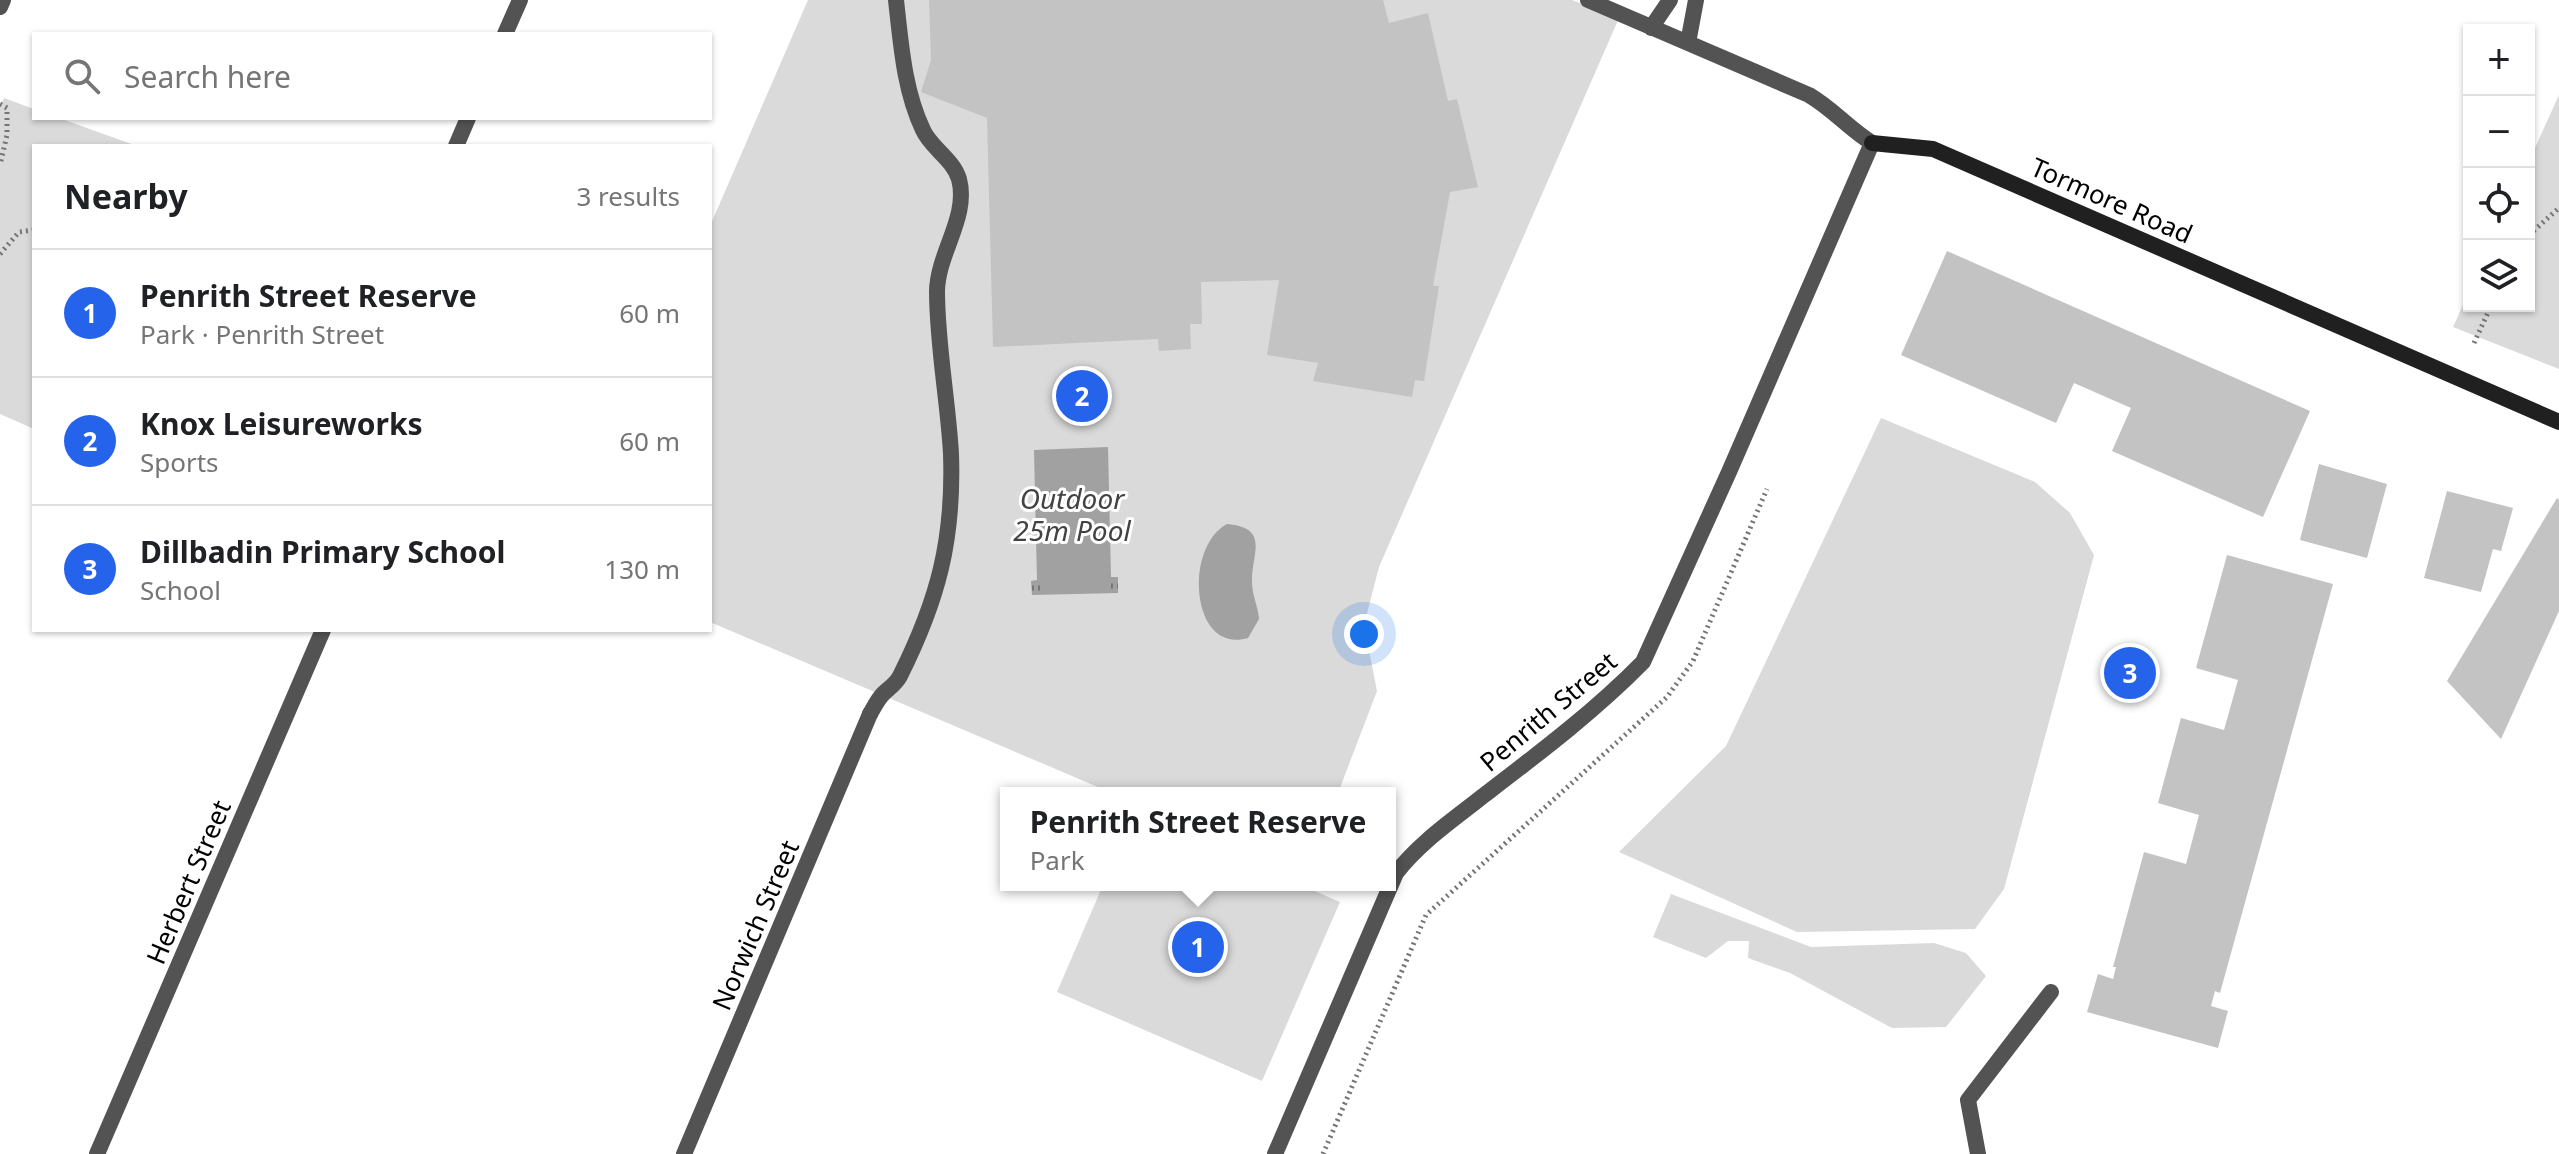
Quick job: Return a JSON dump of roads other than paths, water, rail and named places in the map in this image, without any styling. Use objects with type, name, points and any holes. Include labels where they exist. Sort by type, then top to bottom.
[{"type":"street","points":[[0,7],[3,0]]},
{"type":"street","points":[[506,32],[520,0]]},
{"type":"street","name":"Norwich Street","points":[[684,1154],[870,714],[880,696],[898,681],[935,594],[945,560],[950,520],[951,455],[937,290],[941,259],[961,203],[958,177],[924,134],[911,97],[896,0]]},
{"type":"street","points":[[1588,0],[1809,95],[1826,104],[1850,130],[1872,143]]},
{"type":"street","points":[[1651,28],[1670,0]]},
{"type":"street","points":[[1688,43],[1696,0]]},
{"type":"street","points":[[457,144],[467,120]]},
{"type":"street","name":"Tormore Road","points":[[1872,143],[1933,149],[2559,422]]},
{"type":"street","name":"Penrith Street","points":[[1396,873],[1429,838],[1529,761],[1643,662],[1872,143]]},
{"type":"street","name":"Herbert Street","points":[[97,1154],[322,632]]},
{"type":"street","name":"Penrith Street","points":[[1275,1154],[1388,891]]},
{"type":"street","points":[[1978,1154],[1968,1100],[2051,992]]},
{"type":"water","name":"Outdoor 25m Pool","points":[[1108,447],[1111,577],[1118,577],[1118,593],[1032,595],[1031,581],[1037,580],[1034,450]]},
{"type":"water","points":[[1227,524],[1249,531],[1256,544],[1252,582],[1259,619],[1248,638],[1229,639],[1214,631],[1205,616],[1200,596],[1199,575],[1204,554],[1213,536]]},
{"type":"place","name":"Knox Leisureworks","points":[[1082,396]]},
{"type":"place","name":"Dillbadin Primary School","points":[[2130,673]]},
{"type":"place","name":"Penrith Street Reserve","points":[[1198,947]]}]
